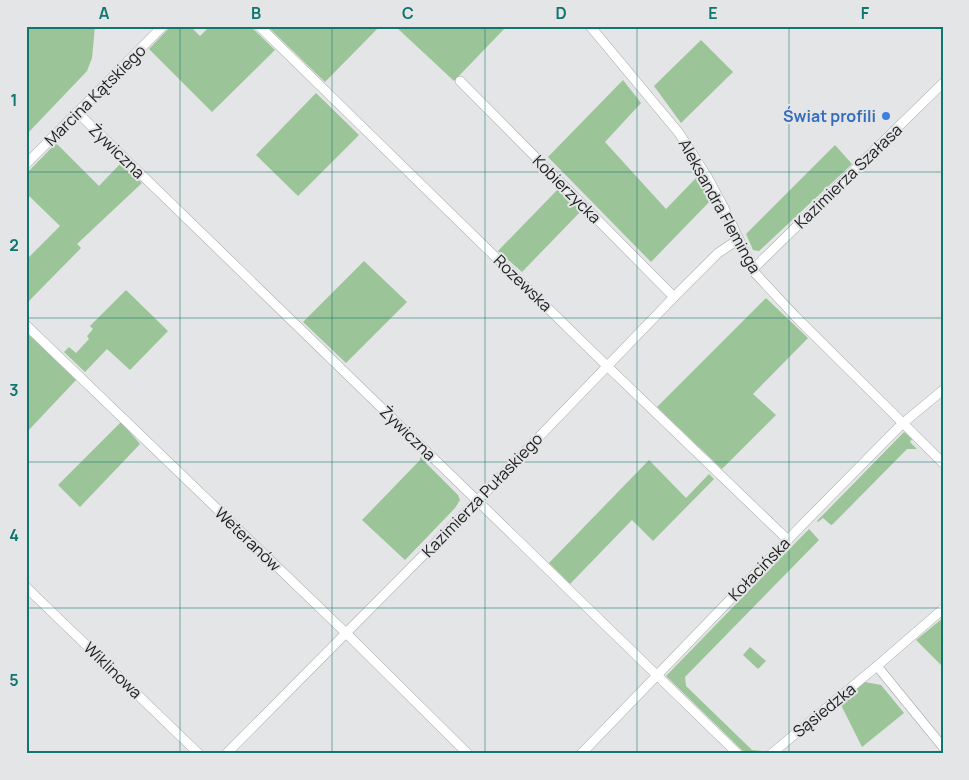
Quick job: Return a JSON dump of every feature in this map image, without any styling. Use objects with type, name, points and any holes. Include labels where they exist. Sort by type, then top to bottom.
[{"type":"street","name":"Marcina Kątskiego","points":[[26,164],[164,26]]},
{"type":"street","name":"Rozewska","points":[[259,26],[788,540]]},
{"type":"street","name":"Aleksandra Fleminga","points":[[591,26],[679,133],[708,178],[755,273],[902,424],[943,463]]},
{"type":"street","name":"Kobierzycka","points":[[460,81],[674,297]]},
{"type":"street","name":"Kazimierza Szałasa","points":[[753,269],[943,83]]},
{"type":"street","name":"Żywiczna","points":[[77,112],[738,754]]},
{"type":"street","name":"Kazimierza Pułaskiego","points":[[226,754],[477,501],[674,297],[718,253],[739,239]]},
{"type":"street","name":"Weteranów","points":[[26,325],[346,633],[468,754]]},
{"type":"street","name":"Kołacińska","points":[[581,754],[902,424],[943,390]]},
{"type":"street","name":"Wiklinowa","points":[[26,587],[199,754]]},
{"type":"street","name":"Sąsiedzka","points":[[771,754],[878,666],[943,609]]},
{"type":"street","points":[[878,666],[943,747]]},
{"type":"green space","points":[[26,26],[95,26],[92,58],[87,71],[26,135]]},
{"type":"green space","points":[[171,26],[190,26],[200,36],[210,26],[250,26],[275,50],[212,112],[149,49]]},
{"type":"green space","points":[[267,26],[380,26],[325,82]]},
{"type":"green space","points":[[395,26],[507,26],[454,81]]},
{"type":"green space","points":[[701,40],[733,72],[681,123],[654,86]]},
{"type":"green space","points":[[623,80],[641,103],[605,142],[666,209],[697,177],[712,199],[651,262],[548,157]]},
{"type":"green space","points":[[316,93],[359,135],[298,196],[256,155]]},
{"type":"green space","points":[[56,143],[99,186],[120,164],[142,183],[77,244],[81,248],[26,304],[26,260],[60,226],[26,193],[26,174]]},
{"type":"green space","points":[[835,145],[852,164],[759,251],[753,250],[746,234]]},
{"type":"green space","points":[[560,187],[583,209],[522,272],[498,251]]},
{"type":"green space","points":[[364,261],[407,302],[346,363],[303,322]]},
{"type":"green space","points":[[126,290],[168,331],[130,370],[107,349],[85,372],[64,352],[69,347],[76,353],[89,339],[87,336],[93,329],[90,326]]},
{"type":"green space","points":[[766,298],[808,338],[753,394],[776,415],[722,469],[657,407]]},
{"type":"green space","points":[[26,332],[76,380],[26,433]]},
{"type":"green space","points":[[121,422],[140,444],[80,507],[58,485]]},
{"type":"green space","points":[[904,432],[912,439],[910,442],[917,449],[907,449],[833,524],[831,525],[823,518],[818,522],[817,521]]},
{"type":"green space","points":[[420,457],[458,495],[460,500],[455,508],[405,560],[362,520],[420,460]]},
{"type":"green space","points":[[649,460],[686,498],[709,474],[714,479],[653,541],[632,520],[570,584],[549,563]]},
{"type":"green space","points":[[809,529],[819,540],[685,677],[686,686],[752,750],[762,751],[758,754],[746,754],[666,676]]},
{"type":"green space","points":[[943,618],[943,667],[916,640]]},
{"type":"green space","points":[[750,647],[766,661],[758,669],[743,655]]},
{"type":"green space","points":[[865,682],[881,685],[904,713],[862,747],[840,703]]},
{"type":"place","name":"Świat profili","points":[[886,116]]}]
